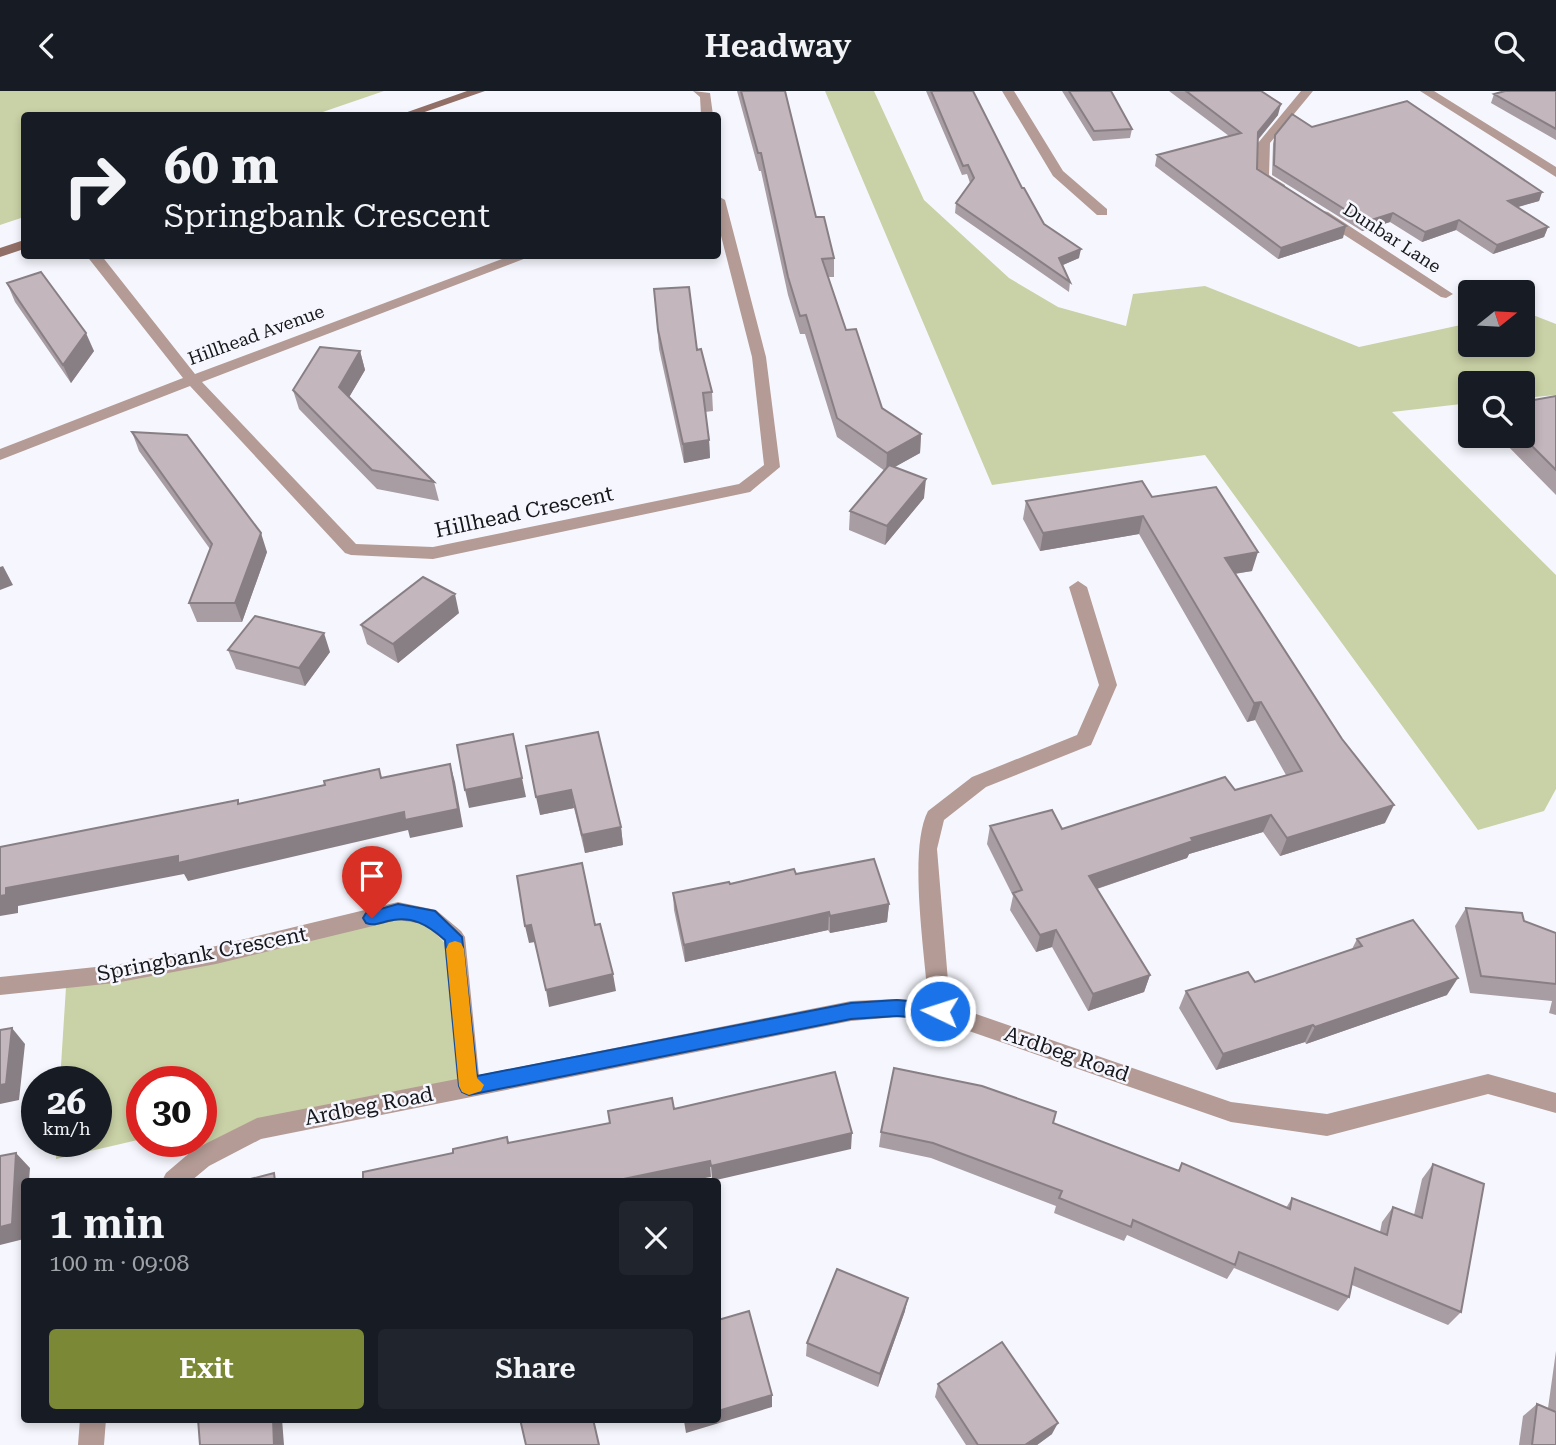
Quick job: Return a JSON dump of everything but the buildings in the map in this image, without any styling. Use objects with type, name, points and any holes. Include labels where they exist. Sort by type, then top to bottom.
[{"type":"main road","points":[[414,112],[480,91]]},
{"type":"main road","points":[[0,253],[21,245]]},
{"type":"street","points":[[699,91],[706,96],[707,112]]},
{"type":"street","points":[[1008,91],[1058,173],[1102,212]]},
{"type":"street","name":"Dunbar Lane","points":[[1307,91],[1264,143],[1262,177],[1446,294]]},
{"type":"street","points":[[1426,91],[1556,173]]},
{"type":"street","name":"Hillhead Crescent","points":[[96,259],[192,380],[351,549],[433,553],[744,488],[772,467],[759,357],[721,211]]},
{"type":"street","name":"Hillhead Avenue","points":[[0,455],[516,259]]},
{"type":"street","points":[[940,1011],[927,849],[934,816],[979,782],[1084,740],[1108,685],[1079,587]]},
{"type":"street","name":"Springbank Crescent","points":[[0,986],[127,972],[216,955],[398,911],[429,916],[454,937],[469,1086]]},
{"type":"street","name":"Ardbeg Road","points":[[178,1178],[201,1158],[257,1129],[851,1011],[897,1008],[940,1011],[1231,1112],[1327,1125],[1488,1084],[1556,1103]]},
{"type":"street","points":[[91,1445],[93,1423]]},
{"type":"green space","points":[[0,91],[384,91],[323,112],[21,112],[21,218],[0,225]]},
{"type":"green space","points":[[825,91],[874,91],[924,200],[1009,278],[1058,307],[1126,326],[1133,294],[1205,286],[1359,347],[1458,326],[1458,357],[1535,357],[1535,316],[1556,324],[1556,395],[1535,397],[1535,371],[1458,371],[1458,404],[1392,412],[1556,575],[1556,789],[1544,811],[1478,830],[1205,455],[992,485]]},
{"type":"green space","points":[[400,918],[425,923],[445,943],[460,1081],[217,1145],[217,1066],[126,1066],[126,1143],[112,1146],[112,1066],[61,1066],[66,987]]},
{"type":"slow traffic","points":[[455,949],[469,1086],[474,1085]]},
{"type":"route","points":[[372,918],[398,911],[429,916],[454,937],[469,1086],[542,1074],[851,1011],[897,1008],[940,1011]]}]
